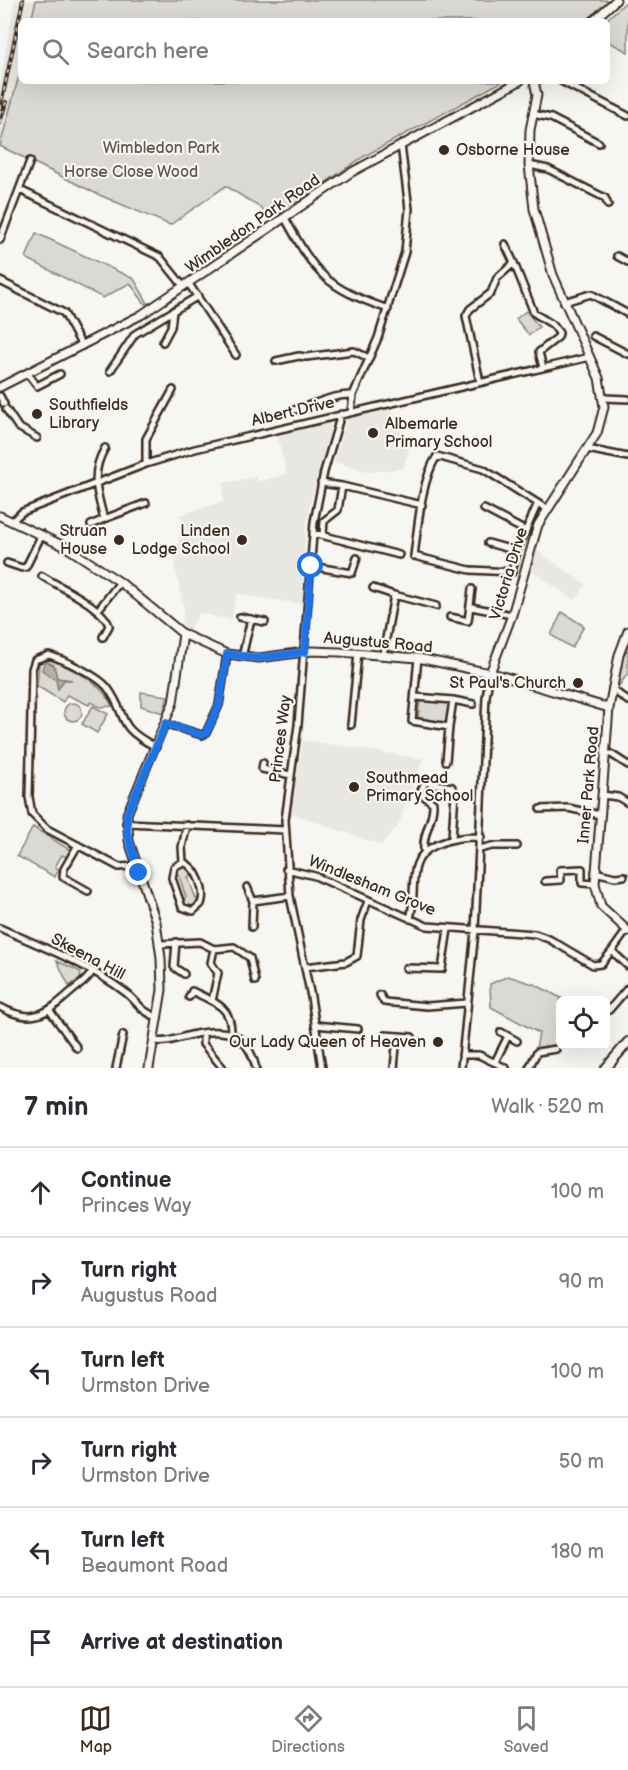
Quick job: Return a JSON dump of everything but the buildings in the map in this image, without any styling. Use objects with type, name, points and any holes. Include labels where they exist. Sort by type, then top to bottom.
[{"type":"main road","points":[[606,1068],[628,1042]]},
{"type":"street","points":[[596,18],[616,0]]},
{"type":"street","name":"Wimbledon Park Road","points":[[0,387],[141,315],[187,286],[350,173],[514,84]]},
{"type":"street","name":"Victoria Drive","points":[[461,1068],[475,931],[486,697],[490,673],[512,615],[534,536],[547,509],[601,425],[604,398],[590,357],[564,302],[541,237],[530,190],[528,165],[532,114],[537,95],[535,84]]},
{"type":"street","points":[[567,84],[628,116]]},
{"type":"street","points":[[532,114],[551,118],[599,143]]},
{"type":"street","points":[[351,412],[353,395],[388,309],[405,252],[409,224],[406,171],[401,145]]},
{"type":"street","points":[[0,240],[30,161]]},
{"type":"street","points":[[528,165],[548,169],[605,198],[608,205]]},
{"type":"street","points":[[20,190],[160,257],[198,296],[236,355]]},
{"type":"street","points":[[285,218],[305,256],[323,277],[347,292],[388,309]]},
{"type":"street","points":[[505,244],[530,308],[538,318],[554,325],[559,333],[558,337],[539,352],[543,369]]},
{"type":"street","points":[[616,256],[628,262]]},
{"type":"street","points":[[480,382],[466,316],[470,309],[491,293],[497,278],[514,263]]},
{"type":"street","points":[[0,281],[64,313],[82,346]]},
{"type":"street","points":[[564,302],[591,294],[628,314]]},
{"type":"street","points":[[110,371],[135,334],[198,296]]},
{"type":"street","points":[[163,342],[171,327],[173,312]]},
{"type":"street","points":[[593,336],[628,354]]},
{"type":"street","points":[[276,361],[298,356],[354,351],[369,358]]},
{"type":"street","name":"Albert Drive","points":[[12,521],[22,512],[146,464],[195,448],[590,357]]},
{"type":"street","points":[[27,374],[37,386],[60,374]]},
{"type":"street","points":[[146,464],[146,439],[173,390]]},
{"type":"street","points":[[294,410],[337,396],[353,395]]},
{"type":"street","points":[[0,396],[18,427],[37,438]]},
{"type":"street","points":[[604,398],[628,399]]},
{"type":"street","name":"Princes Way","points":[[322,1068],[290,896],[286,869],[285,830],[305,652],[313,533],[321,483],[341,414]]},
{"type":"street","points":[[104,519],[94,484],[97,462],[105,448]]},
{"type":"street","points":[[587,449],[628,457]]},
{"type":"street","points":[[521,582],[512,572],[470,570],[414,556],[422,505],[432,463],[437,456],[483,469],[537,505],[547,509]]},
{"type":"street","points":[[321,483],[422,505]]},
{"type":"street","points":[[323,535],[324,521],[338,510],[342,486]]},
{"type":"street","points":[[91,525],[146,503]]},
{"type":"street","points":[[512,572],[524,530],[537,505]]},
{"type":"street","points":[[484,509],[524,530]]},
{"type":"street","name":"Augustus Road","points":[[0,516],[42,534],[120,582],[183,634],[227,654],[242,657],[275,657],[305,652],[358,653],[418,658],[490,673],[609,708]]},
{"type":"street","points":[[313,533],[399,555]]},
{"type":"street","points":[[7,563],[22,568],[26,567],[42,534]]},
{"type":"street","points":[[488,543],[517,551]]},
{"type":"street","points":[[311,566],[352,573],[357,558]]},
{"type":"street","points":[[42,576],[98,610],[109,626],[103,637]]},
{"type":"street","points":[[98,610],[120,582]]},
{"type":"street","points":[[373,588],[436,606]]},
{"type":"street","points":[[450,617],[468,621],[472,589]]},
{"type":"street","points":[[383,655],[394,595]]},
{"type":"street","points":[[471,607],[512,615]]},
{"type":"street","points":[[240,617],[265,622]]},
{"type":"street","points":[[242,657],[251,619]]},
{"type":"street","name":"Inner Park Road","points":[[628,631],[619,655],[609,708],[595,872],[595,884],[601,906],[628,930]]},
{"type":"street","points":[[149,1068],[162,990],[160,944],[156,922],[136,866],[126,823],[129,804],[156,747],[173,703],[183,634]]},
{"type":"street","points":[[351,725],[358,653]]},
{"type":"street","points":[[166,723],[202,735],[206,733],[219,705],[227,654]]},
{"type":"street","points":[[136,866],[119,867],[41,825],[30,806],[32,669],[35,660],[49,655],[104,684],[125,727],[138,738],[156,747]]},
{"type":"street","points":[[418,658],[412,721],[449,727]]},
{"type":"street","points":[[612,689],[628,701]]},
{"type":"street","points":[[416,697],[473,704]]},
{"type":"street","points":[[446,761],[453,700]]},
{"type":"street","points":[[605,754],[611,754],[628,765]]},
{"type":"street","points":[[263,763],[262,769],[291,775]]},
{"type":"street","points":[[410,919],[417,862],[424,850],[423,839],[434,809],[433,803],[420,793],[425,782],[452,787],[455,792],[452,838]]},
{"type":"street","points":[[602,795],[618,796],[628,803]]},
{"type":"street","points":[[540,809],[567,808],[600,815]]},
{"type":"street","points":[[126,823],[285,830]]},
{"type":"street","points":[[183,862],[182,847],[187,825]]},
{"type":"street","points":[[424,850],[452,838],[481,837]]},
{"type":"street","points":[[78,845],[64,869],[63,877],[88,891]]},
{"type":"street","points":[[480,849],[492,846],[517,846]]},
{"type":"street","points":[[183,862],[195,870],[202,893],[201,904],[193,911],[182,907],[172,878],[174,867],[183,862]]},
{"type":"street","name":"Windlesham Grove","points":[[286,869],[315,876],[427,926],[536,934],[549,939],[593,965],[601,964],[628,930]]},
{"type":"street","points":[[545,881],[561,880],[560,870],[582,869],[582,884],[595,884]]},
{"type":"street","points":[[595,872],[615,877],[624,876]]},
{"type":"street","points":[[247,887],[253,901],[252,927]]},
{"type":"street","points":[[253,901],[290,896]]},
{"type":"street","points":[[305,967],[346,962],[357,956],[361,920],[368,901]]},
{"type":"street","name":"Skeena Hill","points":[[0,928],[92,972],[124,992],[146,1013],[158,1017]]},
{"type":"street","points":[[406,968],[442,969],[448,929]]},
{"type":"street","points":[[176,942],[174,967],[184,974]]},
{"type":"street","points":[[160,944],[200,942],[214,949],[234,947],[247,954],[254,967],[255,981]]},
{"type":"street","points":[[212,1001],[218,973],[211,963],[214,949]]},
{"type":"street","points":[[612,951],[628,966]]},
{"type":"street","points":[[0,1007],[24,1017],[50,1011],[86,981],[92,972]]},
{"type":"street","points":[[610,1009],[628,987]]},
{"type":"street","points":[[189,997],[192,991],[212,1001],[231,1017],[231,1034]]},
{"type":"street","points":[[380,995],[384,1002],[427,1006],[467,1003]]},
{"type":"street","points":[[50,1011],[77,1048]]},
{"type":"street","points":[[315,1025],[358,1029]]},
{"type":"street","points":[[501,1032],[517,1041]]},
{"type":"street","points":[[154,1041],[168,1042],[203,1033],[231,1034],[245,1042],[252,1051],[256,1068]]},
{"type":"street","points":[[203,1033],[203,1044],[223,1068]]},
{"type":"street","points":[[116,1068],[123,1035]]},
{"type":"street","points":[[385,1035],[412,1037]]},
{"type":"street","points":[[394,1068],[397,1036]]},
{"type":"street","points":[[495,1062],[508,1036]]},
{"type":"street","points":[[529,1068],[537,1052],[556,1048]]},
{"type":"street","points":[[462,1056],[479,1055],[506,1068]]},
{"type":"shaded area","points":[[15,0],[36,0],[32,18],[18,18],[18,79],[0,145],[0,84]]},
{"type":"shaded area","name":"Albemarle Primary School","points":[[392,409],[409,447],[404,468],[372,472],[334,462],[347,419]]},
{"type":"shaded area","name":"Linden Lodge School","points":[[329,423],[331,426],[306,528],[302,604],[237,594],[231,620],[200,613],[188,630],[182,625],[184,608],[175,568],[182,520],[179,515],[223,502],[224,483],[256,477],[257,482],[287,474],[277,435]]},
{"type":"shaded area","points":[[535,549],[586,585],[575,601],[530,569]]},
{"type":"shaded area","points":[[45,661],[54,665],[57,678],[72,680],[64,680],[58,689],[56,680],[42,670]]},
{"type":"shaded area","name":"Southmead Primary School","points":[[303,740],[423,759],[398,826],[381,845],[291,813]]},
{"type":"green space","points":[[36,0],[609,0],[589,18],[32,18]]},
{"type":"green space","points":[[628,0],[628,52],[610,43],[608,18]]},
{"type":"green space","name":"Wimbledon Park","points":[[18,79],[18,84],[497,84],[363,157],[278,215],[275,214],[271,219],[261,208],[226,186],[170,225],[97,194],[0,146]]},
{"type":"green space","points":[[36,233],[134,279],[148,303],[145,304],[130,283],[103,298],[26,258]]},
{"type":"green space","points":[[526,311],[539,327],[529,335],[516,319]]},
{"type":"green space","points":[[562,612],[584,626],[572,648],[551,635]]},
{"type":"green space","points":[[624,649],[628,651],[628,673],[619,686],[616,684]]},
{"type":"green space","points":[[51,659],[69,668],[94,683],[112,706],[100,707],[91,702],[89,705],[67,695],[63,702],[37,686],[39,663]]},
{"type":"green space","points":[[141,692],[168,696],[163,713],[141,706]]},
{"type":"green space","points":[[420,698],[449,704],[447,723],[418,718]]},
{"type":"green space","points":[[73,703],[79,706],[82,712],[79,718],[73,721],[67,718],[64,712],[67,706]]},
{"type":"green space","points":[[93,706],[108,714],[97,733],[82,724]]},
{"type":"green space","points":[[33,827],[70,850],[66,857],[62,855],[55,867],[59,869],[55,877],[17,856]]},
{"type":"green space","points":[[183,866],[193,873],[188,877],[196,899],[201,901],[193,908],[183,904],[182,901],[186,897],[179,876],[174,877],[174,871]]},
{"type":"green space","points":[[57,961],[81,972],[80,979],[69,986]]},
{"type":"green space","points":[[508,976],[536,985],[557,996],[556,1048],[536,1049],[539,1033],[491,1007],[490,984]]},
{"type":"railway","points":[[19,18],[23,0]]},
{"type":"railway","points":[[0,109],[18,24]]},
{"type":"railway","points":[[0,123],[6,102]]},
{"type":"place","name":"Osborne House","points":[[444,150]]},
{"type":"place","name":"Southfields Library","points":[[37,414]]},
{"type":"place","name":"Albemarle Primary School","points":[[373,433]]},
{"type":"place","name":"Struan House","points":[[119,540]]},
{"type":"place","name":"Linden Lodge School","points":[[242,540]]},
{"type":"place","name":"St Paul's Church","points":[[578,683]]},
{"type":"place","name":"Southmead Primary School","points":[[354,787]]},
{"type":"place","name":"Our Lady Queen of Heaven","points":[[438,1042]]},
{"type":"route","points":[[139,873],[127,832],[127,814],[129,804],[166,723],[202,735],[206,733],[219,705],[227,654],[258,658],[305,652],[311,566]]},
{"type":"park label","name":"Horse Close Wood","points":[[131,172]]}]
